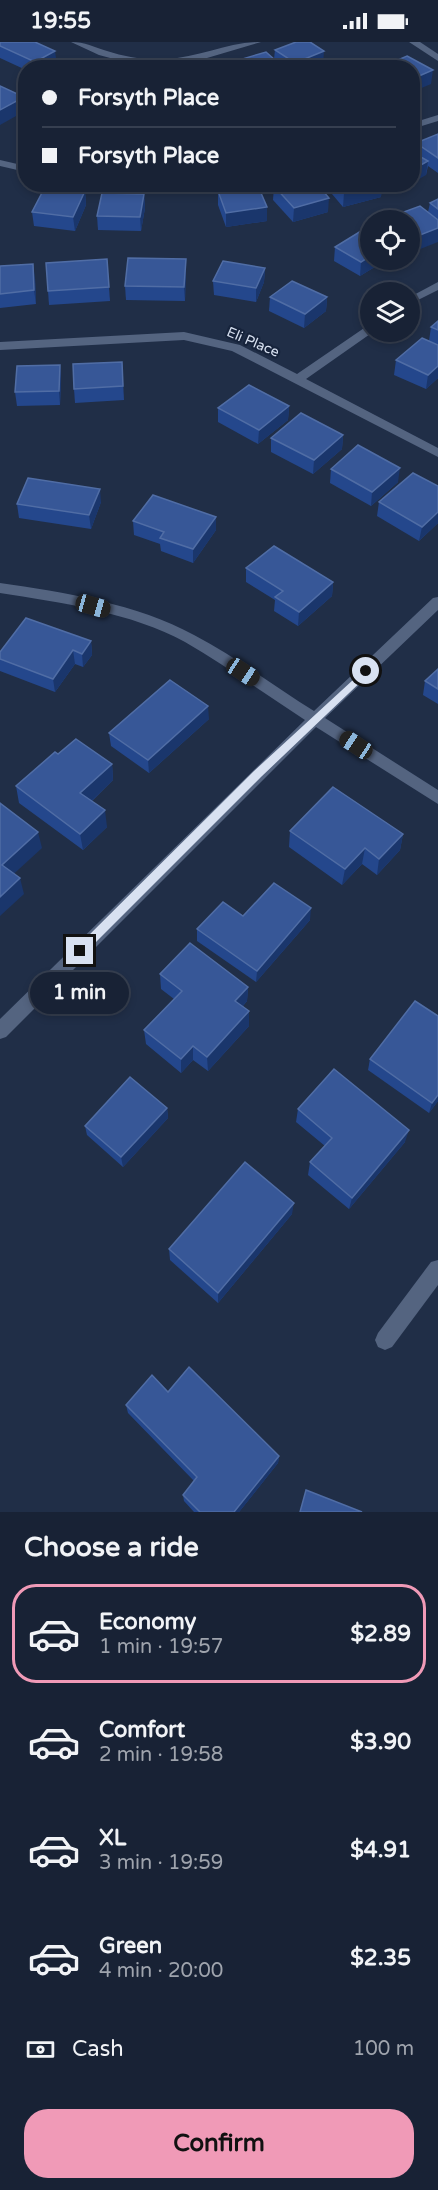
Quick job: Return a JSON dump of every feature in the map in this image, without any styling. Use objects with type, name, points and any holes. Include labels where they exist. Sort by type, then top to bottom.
[{"type":"street","points":[[76,42],[108,56],[134,60]]},
{"type":"street","points":[[187,60],[256,42]]},
{"type":"street","points":[[414,42],[438,58]]},
{"type":"street","points":[[420,124],[438,118]]},
{"type":"street","points":[[0,164],[18,167]]},
{"type":"street","points":[[420,295],[438,285]]},
{"type":"street","points":[[298,379],[360,335]]},
{"type":"street","name":"Eli Place","points":[[0,346],[184,336],[236,348],[438,453]]},
{"type":"street","points":[[0,588],[93,606],[164,627],[189,638],[438,798]]},
{"type":"street","points":[[0,1031],[257,774],[438,602]]},
{"type":"street","points":[[386,1340],[438,1269]]},
{"type":"building","points":[[0,42],[35,42],[55,51],[39,60],[31,60],[0,46]]},
{"type":"building","points":[[296,42],[310,42],[324,51],[302,60],[290,60],[275,50]]},
{"type":"building","points":[[266,52],[275,60],[239,60]]},
{"type":"building","points":[[407,56],[414,60],[398,60]]},
{"type":"building","points":[[420,63],[433,70],[420,76]]},
{"type":"building","points":[[0,86],[18,94],[18,100],[0,110]]},
{"type":"building","points":[[438,134],[438,158],[420,146],[420,141]]},
{"type":"building","points":[[420,156],[428,161],[420,166]]},
{"type":"building","points":[[42,192],[85,192],[73,217],[32,212]]},
{"type":"building","points":[[218,192],[261,192],[267,207],[226,213]]},
{"type":"building","points":[[279,192],[324,192],[329,198],[294,208]]},
{"type":"building","points":[[102,193],[144,194],[140,217],[97,216]]},
{"type":"building","points":[[438,199],[438,209],[430,203]]},
{"type":"building","points":[[420,206],[438,220],[438,228],[420,235],[420,210],[409,210]]},
{"type":"building","points":[[360,232],[360,261],[335,247]]},
{"type":"building","points":[[128,258],[186,259],[184,287],[125,286]]},
{"type":"building","points":[[107,259],[109,287],[48,291],[46,263]]},
{"type":"building","points":[[223,261],[265,268],[256,288],[213,281]]},
{"type":"building","points":[[33,264],[34,290],[0,294],[0,266]]},
{"type":"building","points":[[292,281],[327,297],[305,314],[270,297]]},
{"type":"building","points":[[438,321],[438,330],[431,327]]},
{"type":"building","points":[[422,338],[438,345],[438,366],[428,375],[396,360]]},
{"type":"building","points":[[122,362],[123,386],[74,389],[73,364]]},
{"type":"building","points":[[60,365],[59,391],[15,392],[17,366]]},
{"type":"building","points":[[249,385],[289,406],[259,430],[218,408]]},
{"type":"building","points":[[301,413],[343,435],[314,460],[271,438]]},
{"type":"building","points":[[358,445],[400,468],[372,492],[331,469]]},
{"type":"building","points":[[413,473],[438,486],[438,512],[422,527],[379,502]]},
{"type":"building","points":[[28,478],[100,489],[89,515],[17,504]]},
{"type":"building","points":[[153,495],[216,517],[193,549],[160,538],[164,532],[133,521]]},
{"type":"building","points":[[274,546],[333,582],[299,612],[275,597],[283,591],[246,568]]},
{"type":"building","points":[[26,618],[91,641],[82,654],[73,650],[53,679],[0,659],[0,652]]},
{"type":"building","points":[[438,669],[438,689],[425,681]]},
{"type":"building","points":[[170,680],[208,706],[148,760],[109,733]]},
{"type":"building","points":[[76,739],[112,764],[80,793],[105,810],[80,834],[16,786],[55,752],[58,754]]},
{"type":"building","points":[[333,787],[403,834],[379,859],[365,848],[345,869],[290,831]]},
{"type":"building","points":[[0,803],[38,832],[2,865],[20,878],[0,897]]},
{"type":"building","points":[[274,883],[311,908],[257,971],[197,929],[223,902],[243,916]]},
{"type":"building","points":[[190,943],[248,987],[235,1001],[249,1011],[207,1057],[193,1046],[181,1059],[144,1030],[182,991],[160,974]]},
{"type":"building","points":[[415,1001],[438,1016],[438,1095],[432,1103],[370,1059]]},
{"type":"building","points":[[334,1069],[409,1130],[352,1198],[310,1162],[332,1138],[298,1109]]},
{"type":"building","points":[[130,1077],[167,1108],[121,1157],[85,1126]]},
{"type":"building","points":[[245,1162],[294,1203],[218,1293],[169,1249]]},
{"type":"building","points":[[189,1367],[279,1456],[234,1512],[200,1512],[183,1495],[197,1477],[126,1405],[152,1375],[168,1392]]},
{"type":"building","points":[[306,1490],[362,1512],[300,1512]]},
{"type":"route","points":[[80,951],[257,774],[366,671]]}]
